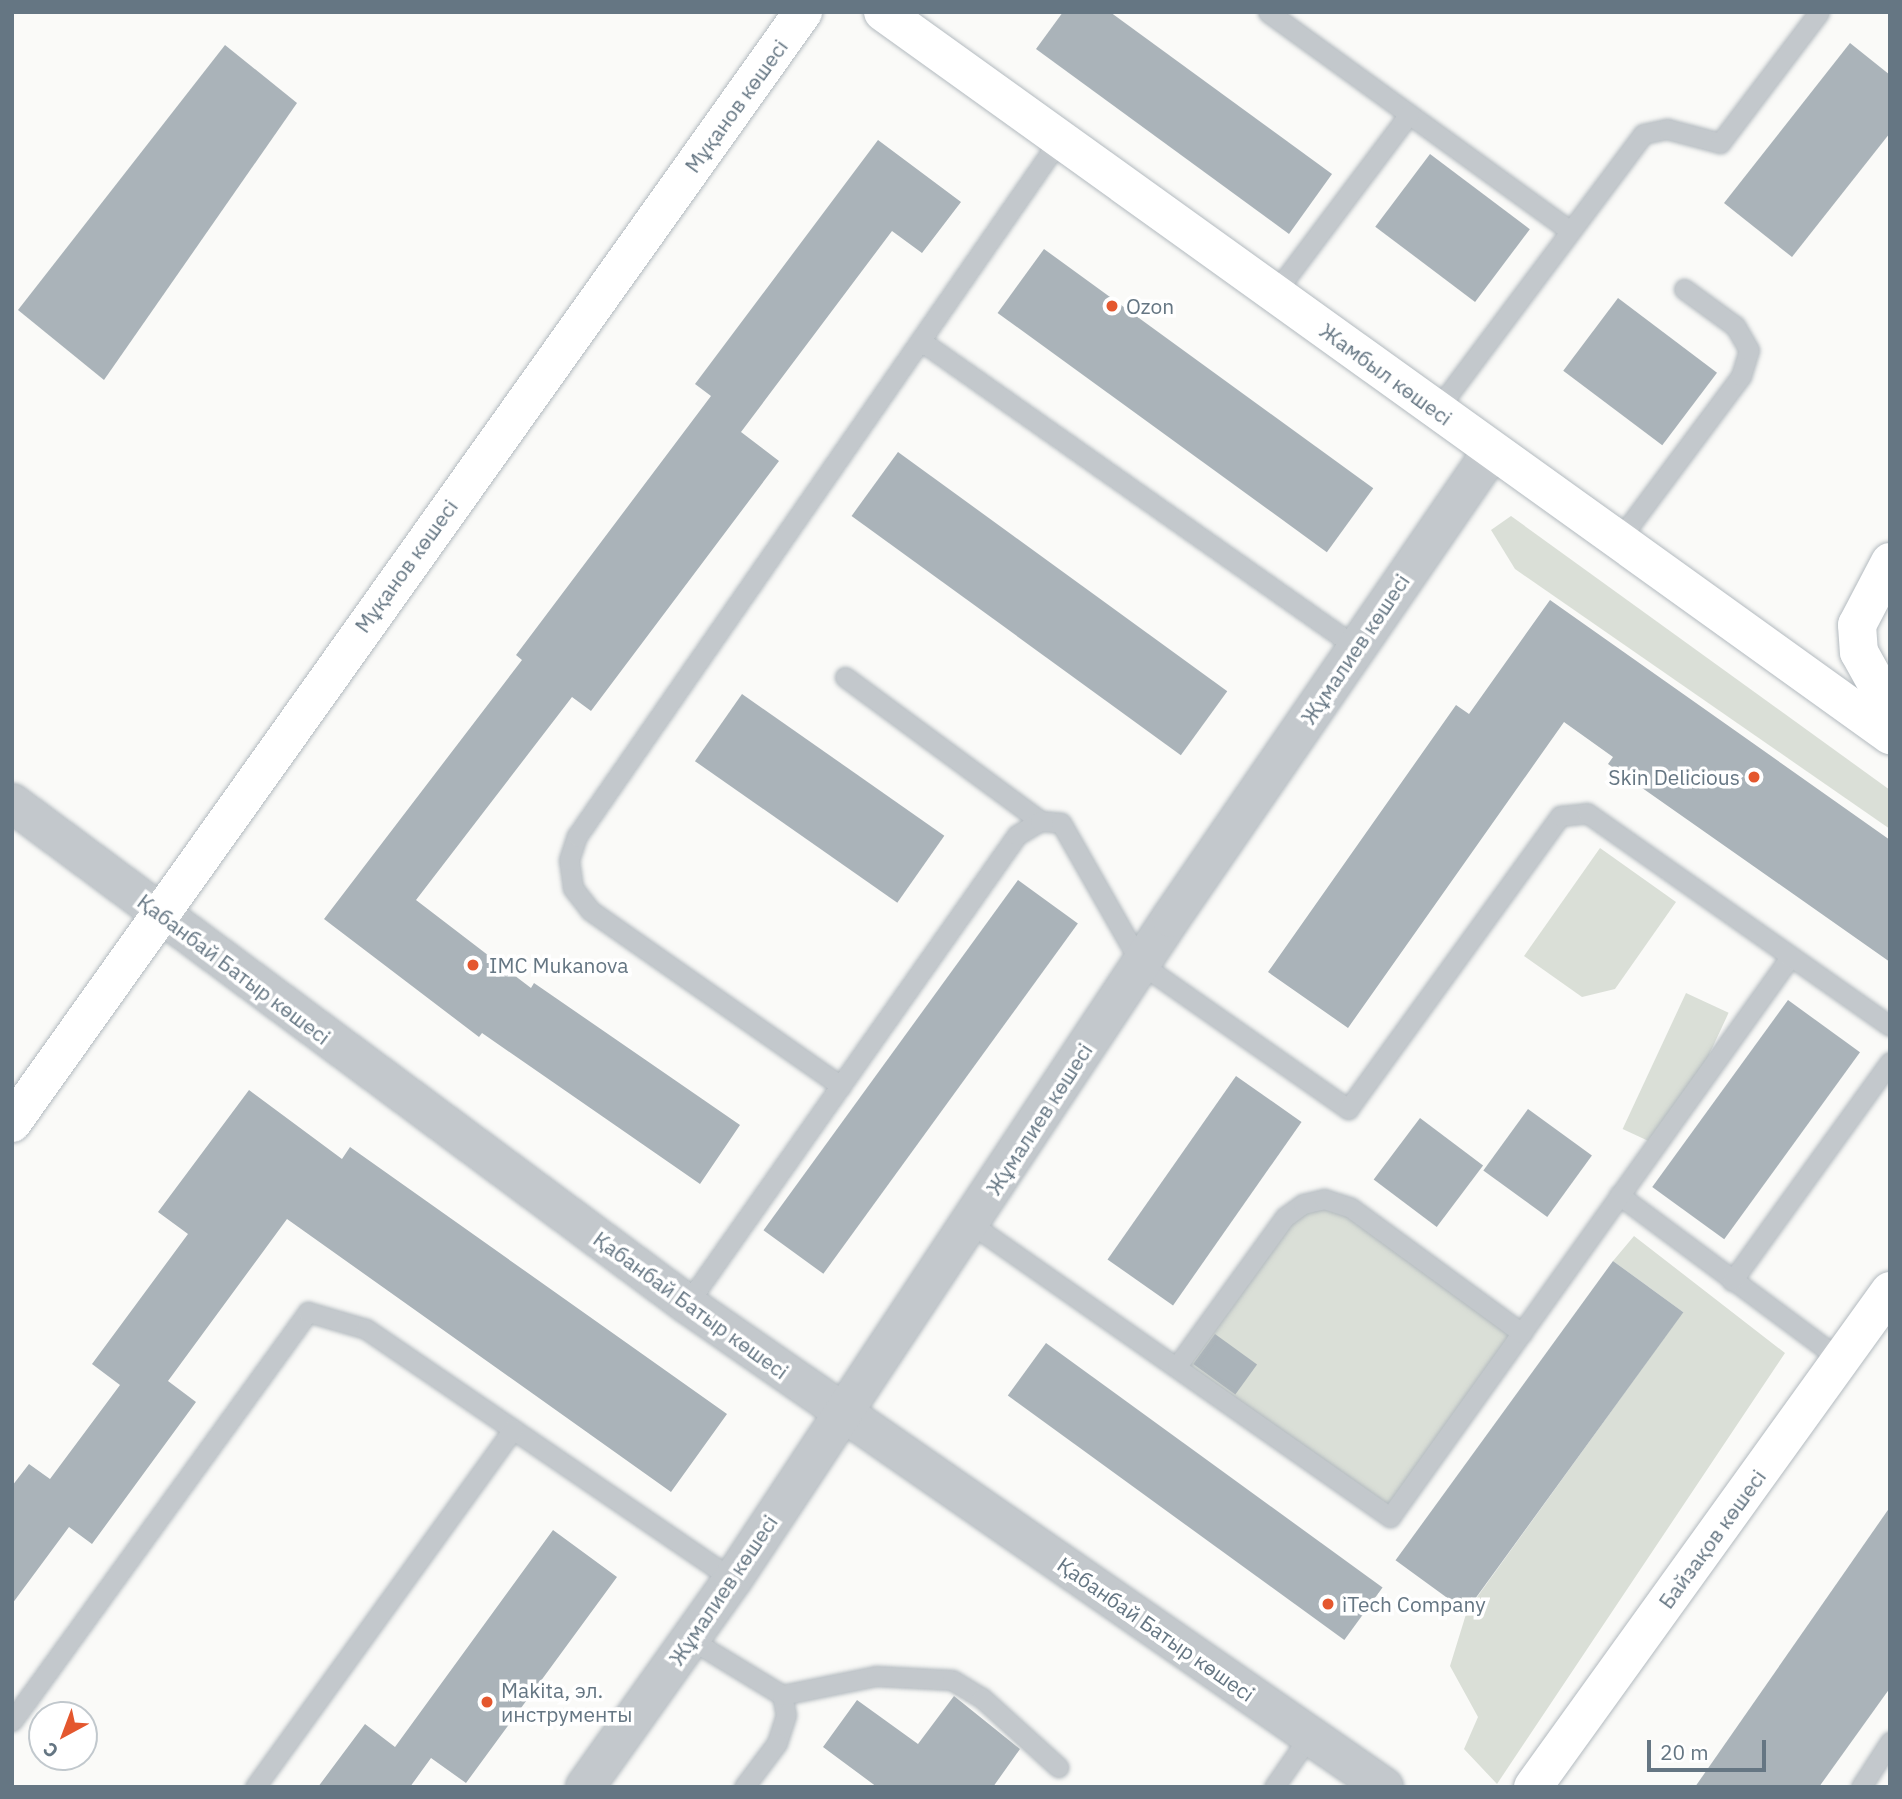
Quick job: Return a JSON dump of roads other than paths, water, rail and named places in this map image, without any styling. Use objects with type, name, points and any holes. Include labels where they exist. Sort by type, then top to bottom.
[{"type":"street","name":"Мұқанов көшесі","points":[[12,1123],[158,912],[803,12]]},
{"type":"street","name":"Жамбыл көшесі","points":[[883,12],[1890,735]]},
{"type":"street","name":"Жұмалиев көшесі","points":[[585,1787],[733,1579],[1141,964],[1492,451]]},
{"type":"street","points":[[1890,562],[1857,625],[1859,652],[1890,708]]},
{"type":"street","name":"Қабанбай Батыр көшесі","points":[[12,803],[687,1304],[1384,1787]]},
{"type":"street","name":"Байзақов көшесі","points":[[1533,1787],[1890,1291]]},
{"type":"lane","points":[[1268,12],[1568,229]]},
{"type":"lane","points":[[1436,411],[1568,229],[1643,134],[1667,129],[1720,143],[1819,12]]},
{"type":"lane","points":[[1274,294],[1409,114]]},
{"type":"lane","points":[[841,1086],[590,910],[573,888],[569,860],[578,836],[1060,139]]},
{"type":"lane","points":[[1618,541],[1741,376],[1749,350],[1735,326],[1684,289]]},
{"type":"lane","points":[[921,341],[1356,647]]},
{"type":"lane","points":[[845,677],[1040,821],[1061,823],[1141,964],[1348,1109],[1560,817],[1587,813],[1890,1026]]},
{"type":"lane","points":[[687,1304],[1017,835],[1040,821]]},
{"type":"lane","points":[[970,1223],[1390,1517],[1790,957]]},
{"type":"lane","points":[[1732,1281],[1890,1062]]},
{"type":"lane","points":[[1619,1195],[1841,1360]]},
{"type":"lane","points":[[1177,1366],[1285,1217],[1324,1199],[1351,1208],[1522,1332]]},
{"type":"lane","points":[[12,1721],[308,1312],[366,1329],[733,1579]]},
{"type":"lane","points":[[255,1787],[513,1429]]},
{"type":"lane","points":[[690,1639],[782,1695],[876,1676],[953,1681],[982,1698],[1058,1767]]},
{"type":"lane","points":[[744,1787],[776,1743],[786,1715],[782,1695]]},
{"type":"lane","points":[[1273,1787],[1310,1735]]},
{"type":"lane","points":[[1861,1787],[1890,1742]]},
{"type":"place","name":"Ozon","points":[[1112,306]]},
{"type":"place","name":"Skin Delicious","points":[[1754,777]]},
{"type":"place","name":"IMC Mukanova","points":[[473,965]]},
{"type":"place","name":"iTech Company","points":[[1328,1604]]},
{"type":"place","name":"Makita, эл. инструменты","points":[[487,1702]]}]
